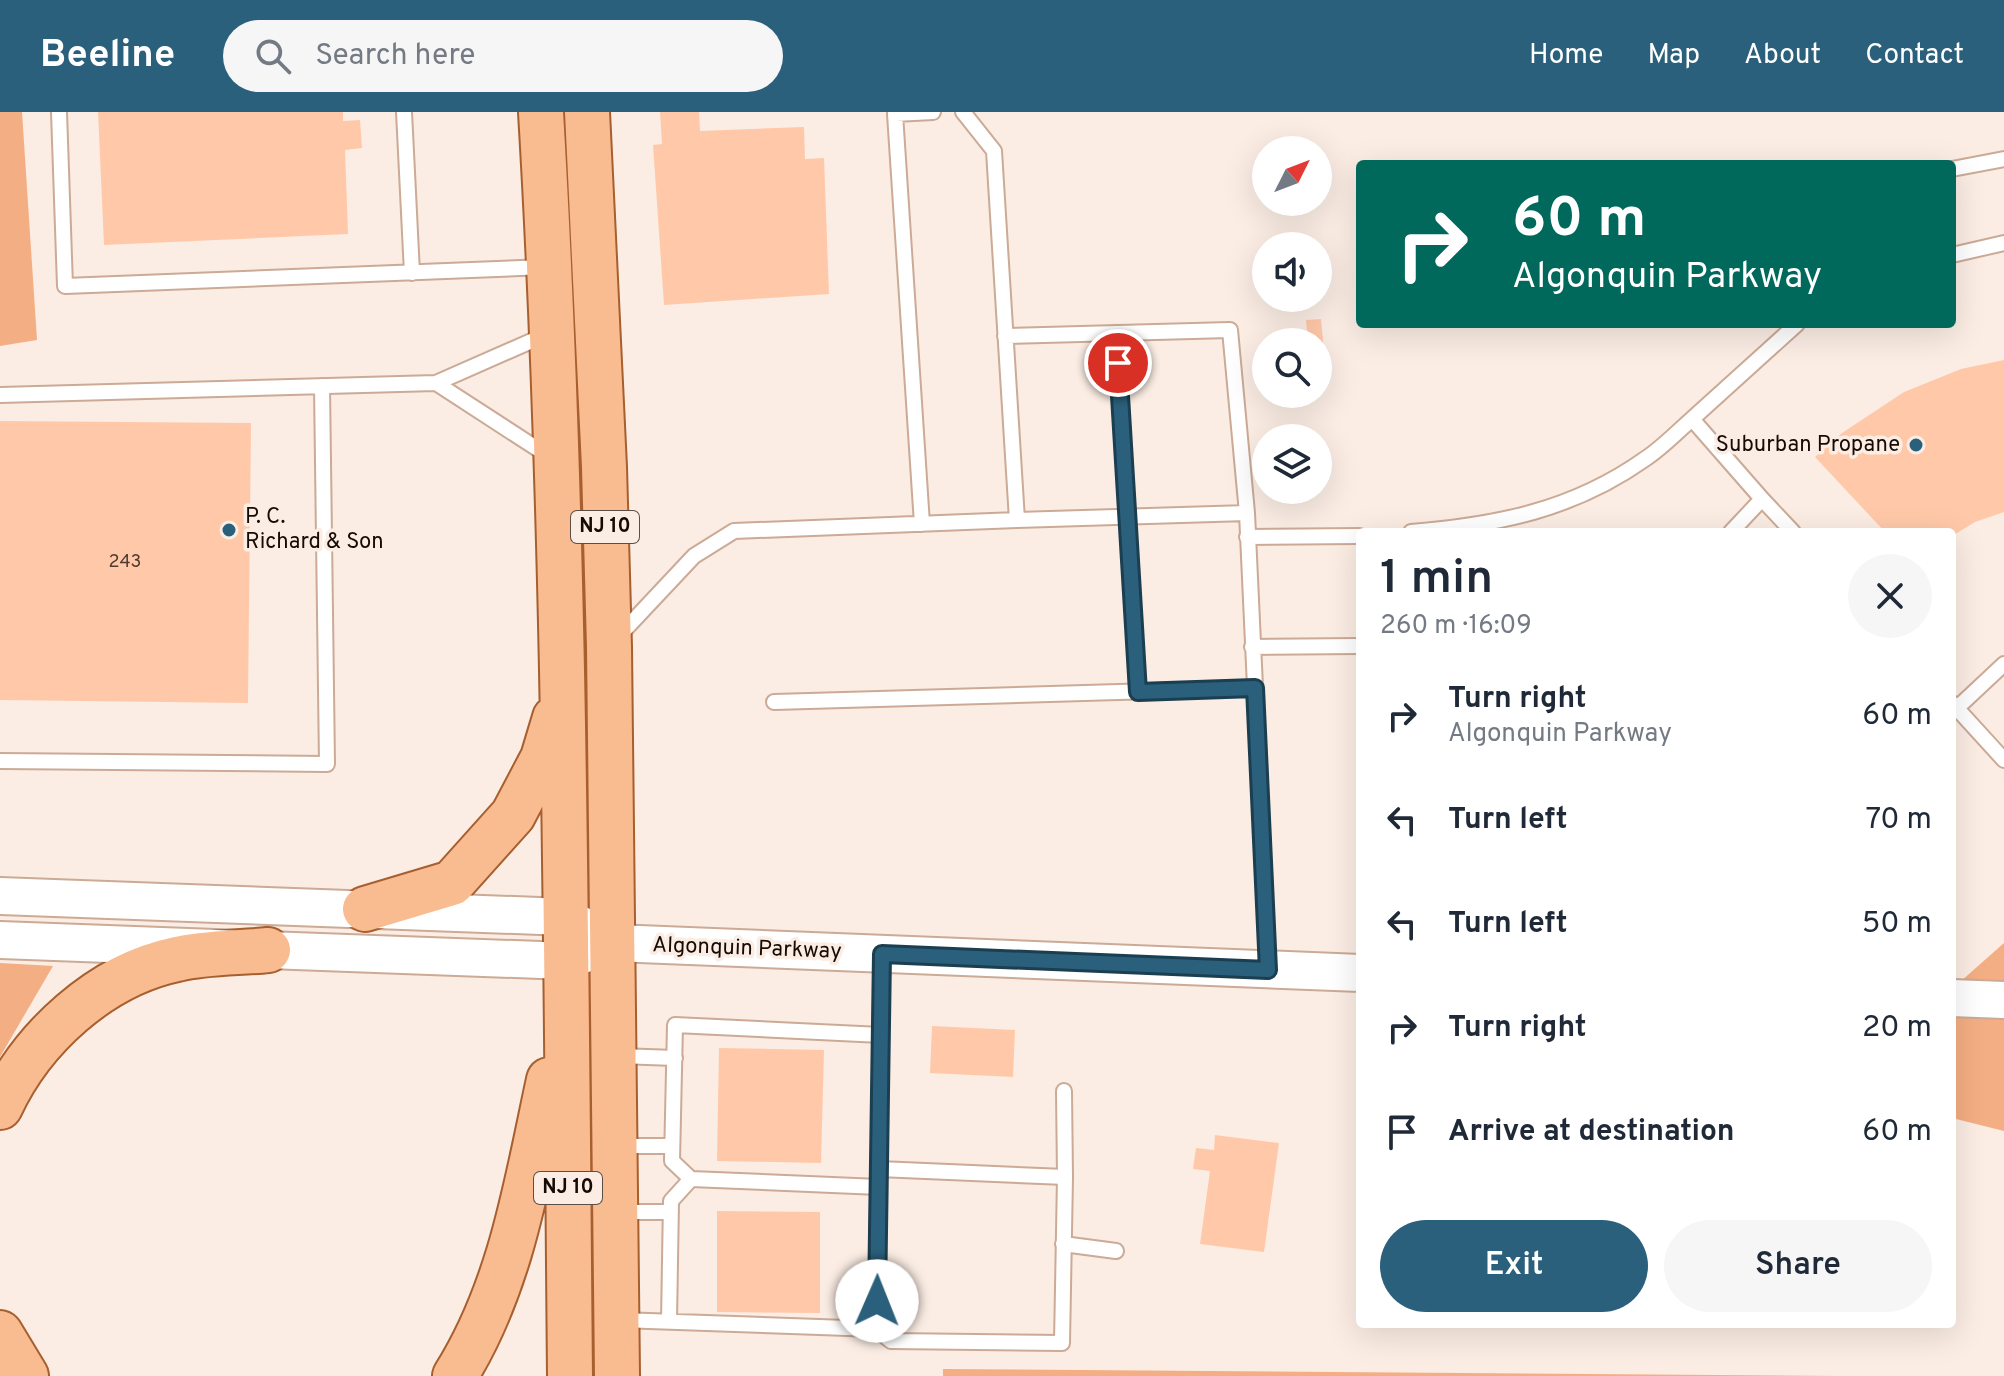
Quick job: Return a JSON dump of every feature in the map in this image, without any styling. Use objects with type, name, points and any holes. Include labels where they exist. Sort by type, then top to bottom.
[{"type":"main road","name":"NJ 10","points":[[541,112],[557,462],[563,693],[570,1376]]},
{"type":"main road","name":"NJ 10","points":[[587,112],[609,647],[617,1376]]},
{"type":"main road","points":[[365,909],[452,883],[513,815],[543,758],[563,693]]},
{"type":"main road","points":[[0,1107],[10,1085],[38,1045],[74,1011],[114,984],[136,972],[177,959],[268,950]]},
{"type":"main road","points":[[455,1376],[474,1346],[498,1292],[526,1187],[566,980]]},
{"type":"main road","points":[[0,1333],[26,1376]]},
{"type":"street","name":"Algonquin Parkway","points":[[0,896],[566,917],[614,943],[1356,973]]},
{"type":"street","name":"Algonquin Parkway","points":[[0,940],[268,950],[566,980],[614,943]]},
{"type":"street","points":[[1956,998],[2004,1000]]},
{"type":"lane","points":[[59,112],[65,286],[549,267]]},
{"type":"lane","points":[[404,112],[412,273]]},
{"type":"lane","points":[[922,524],[895,114],[933,112]]},
{"type":"lane","points":[[963,112],[994,151],[1017,520]]},
{"type":"lane","points":[[1956,168],[2004,159]]},
{"type":"lane","points":[[1956,254],[2004,243]]},
{"type":"lane","points":[[1454,528],[1486,525],[1565,503],[1604,485],[1646,459],[1793,328]]},
{"type":"lane","points":[[1005,336],[1230,330],[1247,513],[1268,970]]},
{"type":"lane","points":[[0,395],[436,383],[552,332]]},
{"type":"lane","points":[[1116,333],[1138,692]]},
{"type":"lane","points":[[436,383],[557,462]]},
{"type":"lane","points":[[0,761],[327,764],[322,386]]},
{"type":"lane","points":[[1692,419],[1789,528]]},
{"type":"lane","points":[[1735,528],[1762,499]]},
{"type":"lane","points":[[609,647],[694,556],[734,531],[1247,513]]},
{"type":"lane","points":[[1247,537],[1356,536]]},
{"type":"lane","points":[[1252,647],[1356,646]]},
{"type":"lane","points":[[1956,705],[2004,664]]},
{"type":"lane","points":[[774,702],[1255,688]]},
{"type":"lane","points":[[1956,707],[2004,760]]},
{"type":"lane","points":[[876,1329],[882,954]]},
{"type":"lane","points":[[879,1187],[691,1179],[672,1161],[672,1146],[675,1025],[881,1035]]},
{"type":"lane","points":[[614,1056],[675,1058]]},
{"type":"lane","points":[[616,1320],[876,1329],[891,1341],[1062,1343],[1064,1091]]},
{"type":"lane","points":[[615,1146],[672,1146]]},
{"type":"lane","points":[[879,1169],[1065,1177]]},
{"type":"lane","points":[[669,1322],[671,1201],[691,1179]]},
{"type":"lane","points":[[615,1212],[671,1212]]},
{"type":"lane","points":[[1063,1244],[1116,1251]]},
{"type":"shaded area","points":[[0,112],[22,112],[37,340],[0,346]]},
{"type":"shaded area","points":[[2004,943],[2004,1131],[1956,1119],[1956,985]]},
{"type":"shaded area","points":[[0,963],[53,966],[0,1057]]},
{"type":"shaded area","points":[[943,1369],[1837,1376],[943,1376]]},
{"type":"building","points":[[98,112],[343,112],[343,121],[360,120],[362,148],[345,150],[348,234],[104,245]]},
{"type":"building","points":[[660,112],[699,112],[700,131],[804,127],[805,159],[824,158],[829,294],[664,305],[653,145],[662,144]]},
{"type":"building","points":[[1321,319],[1322,328],[1307,328],[1306,320]]},
{"type":"building","name":"Suburban Propane","points":[[2004,360],[2004,512],[1975,522],[1956,534],[1956,528],[1881,528],[1815,457],[1842,433],[1904,392],[1961,369]]},
{"type":"building","points":[[0,421],[251,423],[248,703],[0,700]]},
{"type":"building","points":[[932,1026],[1015,1030],[1013,1077],[930,1073]]},
{"type":"building","points":[[719,1048],[824,1050],[821,1163],[717,1161]]},
{"type":"building","points":[[1215,1135],[1279,1143],[1264,1252],[1200,1244],[1210,1171],[1193,1169],[1196,1148],[1214,1150]]},
{"type":"building","points":[[717,1211],[820,1212],[820,1313],[717,1312]]},
{"type":"place","name":"Suburban Propane","points":[[1916,445]]},
{"type":"place","name":"P. C. Richard & Son","points":[[229,530]]},
{"type":"route","points":[[877,1301],[882,954],[1268,970],[1255,688],[1138,692],[1118,363]]}]
